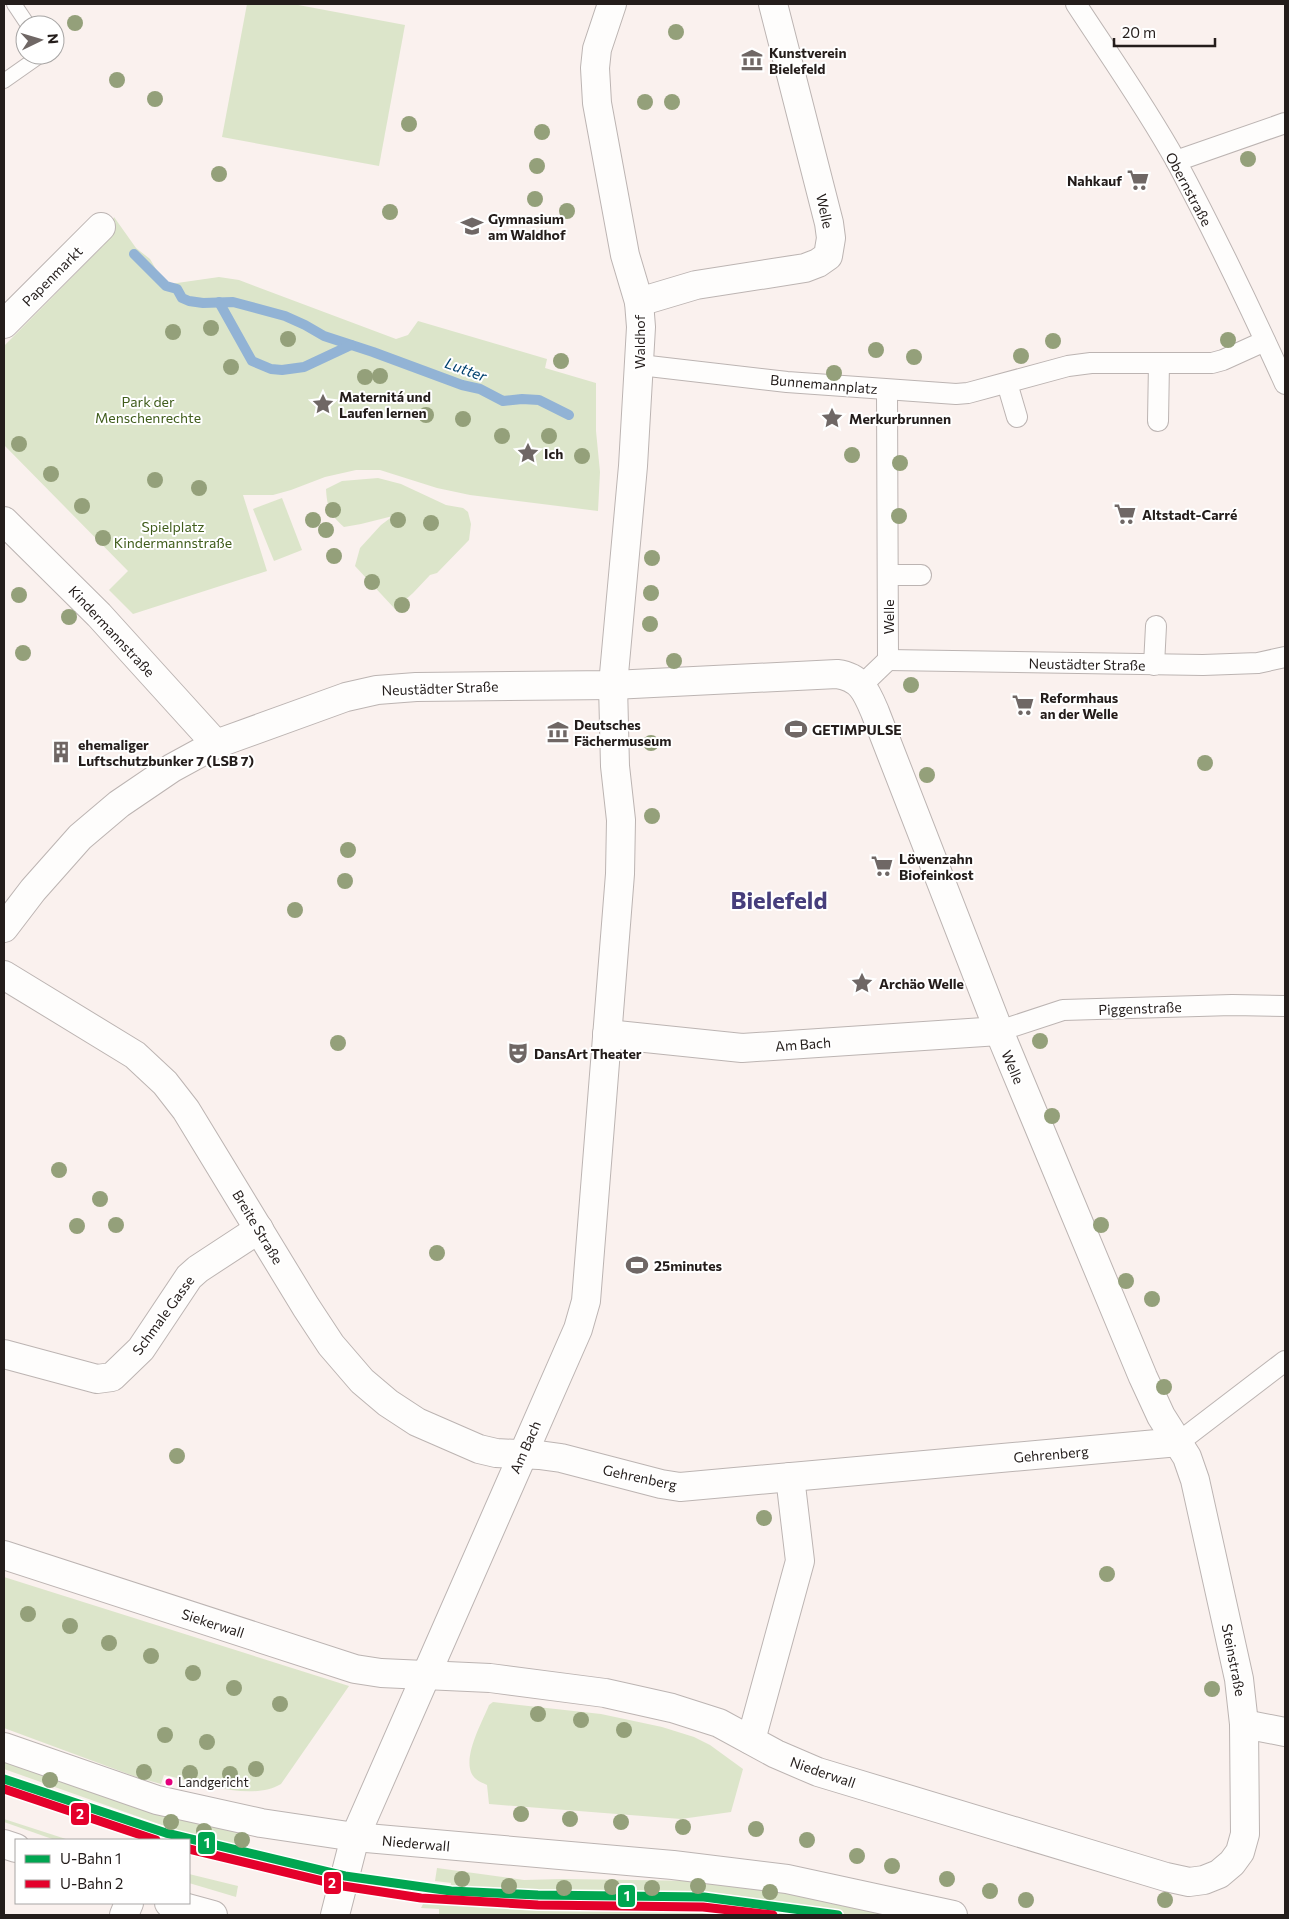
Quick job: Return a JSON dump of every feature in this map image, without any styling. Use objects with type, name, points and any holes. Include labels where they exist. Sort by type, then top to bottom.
[{"type":"street","name":"Waldhof","points":[[612,4],[597,49],[595,68],[597,103],[625,255],[638,302],[641,327],[633,466],[613,685]]},
{"type":"street","name":"Welle","points":[[638,302],[696,285],[804,268],[818,264],[828,256],[831,238],[829,223],[774,4]]},
{"type":"street","name":"Obernstraße","points":[[1076,4],[1142,103],[1176,161],[1266,341],[1285,384]]},
{"type":"street","points":[[1176,161],[1285,123]]},
{"type":"street","name":"Papenmarkt","points":[[4,324],[101,227]]},
{"type":"street","name":"Bunnemannplatz","points":[[640,365],[787,382],[956,394],[968,393],[1068,366],[1090,363],[1212,363],[1266,341]]},
{"type":"street","points":[[1158,421],[1159,363]]},
{"type":"street","points":[[1007,383],[1017,417]]},
{"type":"street","name":"Welle","points":[[887,390],[888,660]]},
{"type":"street","name":"Kindermannstraße","points":[[4,521],[99,615],[216,744]]},
{"type":"street","points":[[888,575],[922,574]]},
{"type":"street","points":[[1154,665],[1156,626]]},
{"type":"street","name":"Neustädter Straße","points":[[888,660],[1203,665],[1258,662],[1285,657]]},
{"type":"street","points":[[862,685],[888,660]]},
{"type":"street","name":"Neustädter Straße","points":[[4,928],[32,890],[80,837],[119,804],[164,773],[216,744],[346,697],[377,690],[416,686],[613,685],[837,674],[855,679],[862,685]]},
{"type":"street","name":"Am Bach","points":[[355,1837],[578,1328],[586,1301],[621,846],[621,820],[614,756],[613,685]]},
{"type":"street","name":"Welle","points":[[862,685],[876,712],[999,1031],[1143,1377],[1161,1416],[1179,1442]]},
{"type":"street","name":"Breite Straße","points":[[4,975],[136,1056],[165,1083],[186,1110],[326,1337],[362,1381],[388,1403],[416,1422],[479,1449],[496,1454],[521,1455]]},
{"type":"street","name":"Piggenstraße","points":[[999,1031],[1063,1010],[1232,1005],[1285,1006]]},
{"type":"street","name":"Am Bach","points":[[607,1034],[742,1048],[999,1031]]},
{"type":"street","name":"Schmale Gasse","points":[[4,1354],[97,1379],[112,1377],[141,1349],[189,1277],[198,1269],[259,1229]]},
{"type":"street","points":[[1179,1442],[1285,1361]]},
{"type":"street","name":"Gehrenberg","points":[[521,1455],[561,1458],[661,1484],[680,1487],[1179,1442]]},
{"type":"street","name":"Steinstraße","points":[[1179,1442],[1187,1457],[1195,1480],[1239,1679],[1244,1724],[1245,1834],[1240,1852],[1232,1863],[1219,1874]]},
{"type":"street","points":[[751,1740],[800,1561],[790,1477]]},
{"type":"street","name":"Siekerwall","points":[[4,1555],[355,1669],[381,1674],[426,1675]]},
{"type":"street","name":"Niederwall","points":[[426,1675],[490,1678],[605,1694],[672,1708],[719,1723],[776,1754],[818,1772],[1166,1877],[1188,1882],[1204,1880],[1219,1874]]},
{"type":"street","points":[[1244,1724],[1285,1732]]},
{"type":"street","name":"Niederwall","points":[[4,1747],[157,1800],[261,1823],[355,1837],[673,1865],[759,1876],[787,1880],[953,1915]]},
{"type":"street","points":[[335,1915],[355,1837]]},
{"type":"street","points":[[173,1904],[213,1915]]},
{"type":"lane","points":[[14,4],[21,15]]},
{"type":"lane","points":[[4,81],[27,65]]},
{"type":"green space","points":[[247,4],[293,4],[405,25],[379,166],[222,137]]},
{"type":"green space","name":"Park der Menschenrechte","points":[[114,217],[136,248],[150,259],[157,271],[170,284],[219,277],[239,280],[396,339],[408,335],[418,321],[547,359],[545,368],[596,383],[596,431],[600,472],[598,511],[470,495],[437,488],[380,470],[356,470],[325,477],[273,495],[243,495],[267,571],[133,614],[109,590],[128,571],[4,445],[4,346],[104,245]]},
{"type":"green space","points":[[378,478],[401,484],[446,505],[463,508],[468,512],[471,524],[469,540],[437,573],[430,575],[395,609],[355,566],[360,548],[381,525],[393,516],[344,527],[332,514],[326,495],[326,489],[342,481]]},
{"type":"green space","points":[[282,498],[302,550],[274,561],[253,509]]},
{"type":"green space","points":[[4,1577],[349,1686],[281,1784],[269,1789],[239,1791],[208,1786],[164,1775],[161,1784],[139,1778],[4,1728]]},
{"type":"green space","points":[[493,1702],[601,1714],[662,1727],[694,1737],[710,1745],[743,1769],[731,1812],[681,1819],[489,1804],[487,1785],[476,1779],[471,1772],[469,1764],[477,1732],[489,1705]]},
{"type":"green space","points":[[4,1759],[155,1810],[216,1827],[247,1833],[244,1848],[173,1829],[4,1769]]},
{"type":"green space","points":[[4,1819],[66,1839],[52,1839],[4,1822]]},
{"type":"green space","points":[[437,1868],[524,1880],[699,1881],[763,1885],[925,1915],[439,1915],[439,1909],[421,1908],[428,1894],[449,1896],[451,1883],[435,1881]]},
{"type":"green space","points":[[190,1874],[238,1886],[236,1897],[190,1883]]},
{"type":"waterway","name":"Lutter","points":[[134,254],[166,286],[177,289],[182,298],[189,301],[203,303],[233,302],[285,316],[324,336],[462,385],[480,389],[503,401],[539,400],[569,415]]},
{"type":"waterway","name":"Lutter","points":[[219,302],[252,361],[271,369],[282,370],[304,367],[351,345]]},
{"type":"metro line","name":"1","points":[[4,1779],[166,1833],[345,1876],[451,1891],[538,1895],[704,1897],[838,1915]]},
{"type":"metro line","name":"2","points":[[4,1789],[153,1839]]},
{"type":"metro line","name":"2","points":[[190,1849],[343,1886],[421,1898],[538,1905],[703,1907],[773,1915]]},
{"type":"place","name":"Kunstverein Bielefeld","points":[[752,60]]},
{"type":"place","name":"Nahkauf","points":[[1138,180]]},
{"type":"place","name":"Gymnasium am Waldhof","points":[[472,226]]},
{"type":"place","name":"Maternitá und Laufen lernen","points":[[323,404]]},
{"type":"place","name":"Merkurbrunnen","points":[[832,418]]},
{"type":"place","name":"Ich","points":[[528,453]]},
{"type":"place","name":"Altstadt-Carré","points":[[1125,514]]},
{"type":"place","name":"Reformhaus an der Welle","points":[[1023,705]]},
{"type":"place","name":"GETIMPULSE","points":[[796,729]]},
{"type":"place","name":"Deutsches Fächermuseum","points":[[558,732]]},
{"type":"place","name":"ehemaliger Luftschutzbunker 7 (LSB 7)","points":[[61,752]]},
{"type":"place","name":"Löwenzahn Biofeinkost","points":[[882,866]]},
{"type":"place","name":"Archäo Welle","points":[[862,983]]},
{"type":"place","name":"DansArt Theater","points":[[518,1053]]},
{"type":"place","name":"25minutes","points":[[637,1265]]},
{"type":"place","name":"Landgericht","points":[[169,1782]]},
{"type":"district","name":"Bielefeld","points":[[779,899]]},
{"type":"park label","name":"Spielplatz Kindermannstraße","points":[[173,534]]}]
